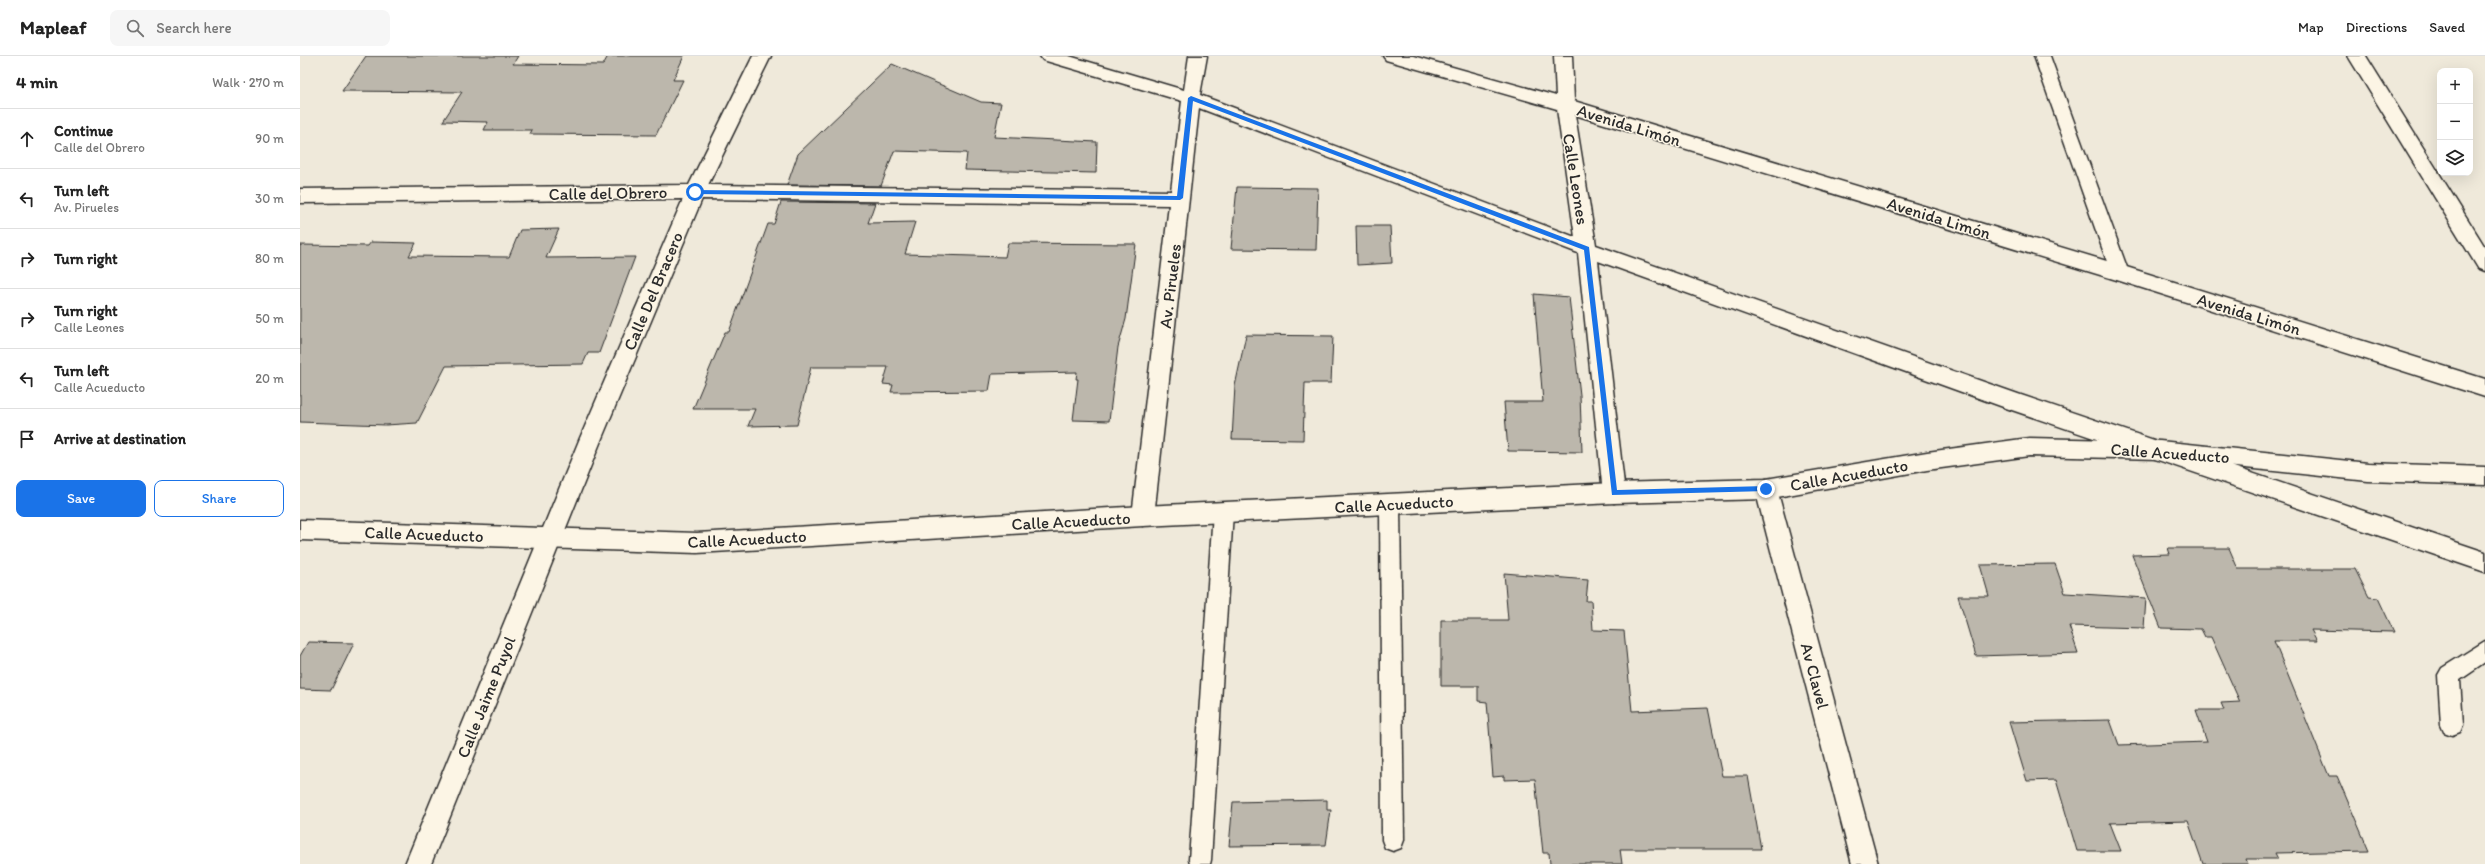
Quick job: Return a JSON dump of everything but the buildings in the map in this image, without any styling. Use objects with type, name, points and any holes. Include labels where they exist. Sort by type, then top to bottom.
[{"type":"street","name":"Calle Del Bracero","points":[[553,534],[695,192],[762,56]]},
{"type":"street","points":[[1049,56],[1191,98],[1587,249],[2014,402],[2160,450],[2485,562]]},
{"type":"street","name":"Av. Pirueles","points":[[1143,516],[1191,98],[1198,56]]},
{"type":"street","name":"Avenida Limón","points":[[1392,56],[1565,105],[2120,273],[2485,388]]},
{"type":"street","name":"Calle Leones","points":[[1563,56],[1565,105],[1587,249],[1614,493]]},
{"type":"street","points":[[2357,56],[2485,263]]},
{"type":"street","name":"Calle del Obrero","points":[[300,196],[695,192],[1180,198]]},
{"type":"street","name":"Calle Acueducto","points":[[300,530],[553,534],[697,543],[1143,516],[1614,493],[1766,489],[1927,461],[2030,447],[2160,450],[2368,472],[2485,476]]},
{"type":"street","name":"Av Clavel","points":[[1766,489],[1865,864]]},
{"type":"street","name":"Calle Jaime Puyol","points":[[418,864],[553,534]]},
{"type":"lane","points":[[2042,56],[2120,273]]},
{"type":"lane","points":[[1390,504],[1393,840]]},
{"type":"lane","points":[[1200,860],[1223,512]]},
{"type":"lane","points":[[2452,725],[2449,675],[2485,651]]},
{"type":"route","points":[[695,192],[1180,198],[1191,98],[1587,249],[1614,493],[1766,489]]}]
